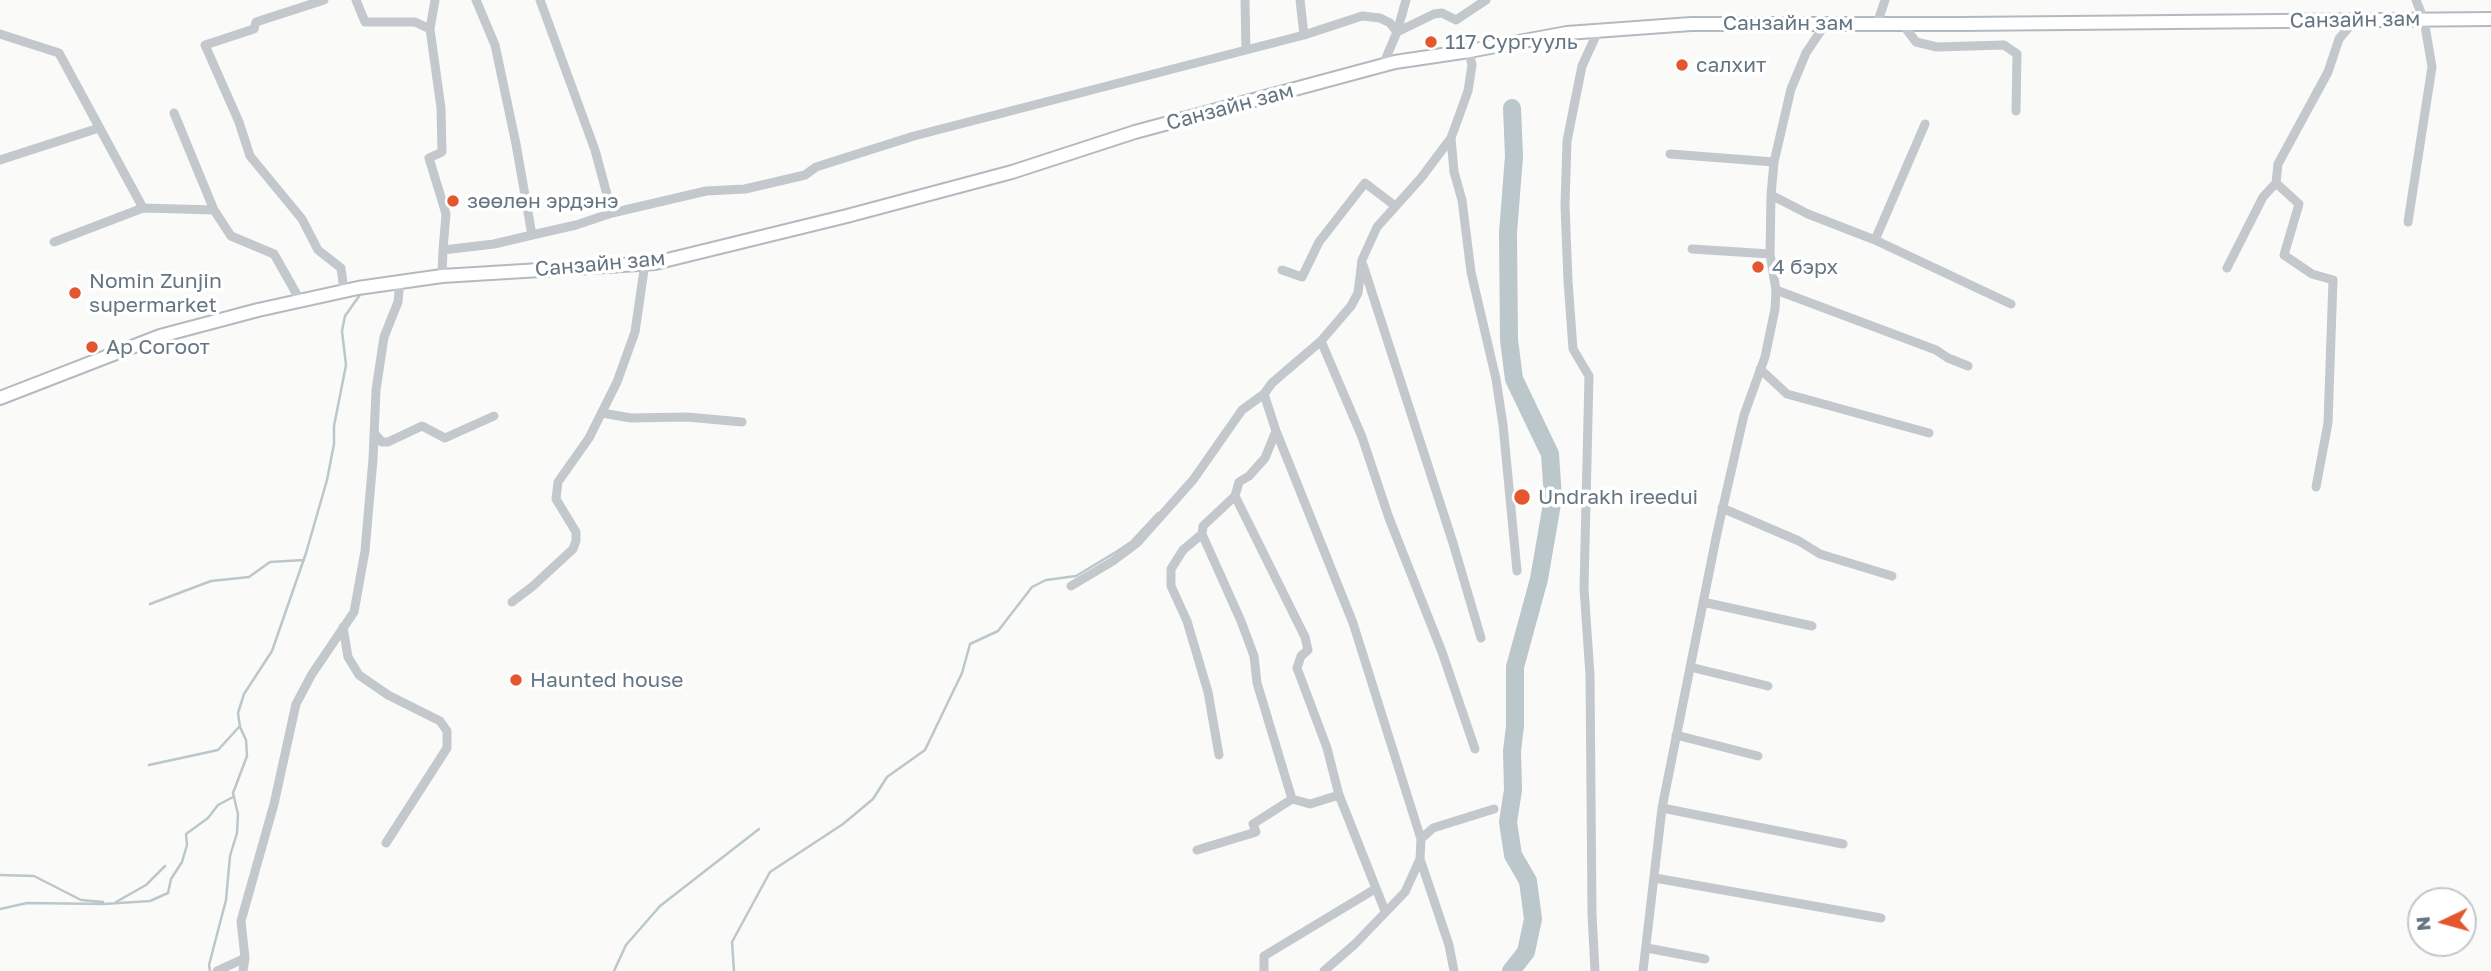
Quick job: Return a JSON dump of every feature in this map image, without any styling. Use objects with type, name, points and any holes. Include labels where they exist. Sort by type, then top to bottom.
[{"type":"main road","name":"Санзайн зам","points":[[0,398],[160,335],[300,300],[442,276],[655,263],[834,220],[987,179],[1135,132],[1383,65],[1599,29],[1691,24],[2491,19]]},
{"type":"street","points":[[324,0],[256,22],[254,29],[205,46],[239,121],[250,156],[302,219],[318,250],[341,268],[344,291]]},
{"type":"street","points":[[356,0],[365,22],[415,22],[430,29]]},
{"type":"street","points":[[435,0],[430,29],[441,107],[442,152],[429,158],[446,214],[442,276]]},
{"type":"street","points":[[477,0],[495,45],[532,235]]},
{"type":"street","points":[[540,0],[595,150],[612,213]]},
{"type":"street","points":[[1245,0],[1246,50]]},
{"type":"street","points":[[1300,0],[1304,35]]},
{"type":"street","points":[[1383,65],[1397,32],[1406,0]]},
{"type":"street","points":[[1397,32],[1434,14],[1442,13],[1456,20],[1486,0]]},
{"type":"street","points":[[1877,24],[1885,0]]},
{"type":"street","points":[[2408,222],[2432,67],[2424,20],[2416,0]]},
{"type":"street","points":[[443,250],[494,244],[706,191],[745,188],[805,175],[816,167],[914,136],[1304,35],[1362,16],[1380,18],[1390,23],[1397,32]]},
{"type":"street","points":[[2227,268],[2263,197],[2276,183],[2278,164],[2328,72],[2339,39],[2354,21]]},
{"type":"street","points":[[1643,971],[1662,808],[1676,735],[1722,508],[1744,415],[1773,322],[1776,290],[1770,254],[1774,162],[1791,89],[1806,53],[1826,23]]},
{"type":"street","points":[[1906,24],[1907,30],[1916,41],[1937,47],[2004,45],[2017,54],[2016,111]]},
{"type":"street","points":[[1595,971],[1590,675],[1584,587],[1589,376],[1573,349],[1566,205],[1567,141],[1582,66],[1599,29]]},
{"type":"street","points":[[0,34],[59,53],[143,208]]},
{"type":"street","points":[[1071,586],[1138,543],[1192,480],[1242,410],[1264,394],[1272,383],[1321,341],[1351,306],[1358,293],[1362,260],[1377,227],[1421,178],[1451,138],[1468,91],[1472,65],[1469,51]]},
{"type":"street","points":[[174,113],[214,210],[231,236],[274,254],[300,300]]},
{"type":"street","points":[[1875,240],[1925,124]]},
{"type":"street","points":[[0,160],[99,128]]},
{"type":"street","points":[[1451,138],[1471,272],[1496,379],[1517,571]]},
{"type":"street","points":[[1671,155],[1774,162]]},
{"type":"street","points":[[1282,270],[1302,277],[1319,242],[1365,183],[1394,205]]},
{"type":"street","points":[[2276,183],[2299,204],[2284,255],[2312,274],[2333,280],[2328,423],[2316,487]]},
{"type":"street","points":[[1771,195],[2011,304]]},
{"type":"street","points":[[54,242],[143,208],[214,210]]},
{"type":"street","points":[[1692,249],[1770,254]]},
{"type":"street","points":[[1362,260],[1453,543],[1480,638]]},
{"type":"street","points":[[512,602],[573,549],[576,532],[556,499],[558,482],[589,438],[617,382],[635,331],[645,263]]},
{"type":"street","points":[[243,971],[245,958],[241,921],[274,804],[296,704],[312,674],[354,612],[365,551],[376,390],[384,337],[398,302],[400,281]]},
{"type":"street","points":[[1776,290],[1936,350],[1968,366]]},
{"type":"street","points":[[1321,341],[1362,437],[1475,749]]},
{"type":"street","points":[[1760,369],[1787,394],[1929,433]]},
{"type":"street","points":[[1264,394],[1276,431],[1353,623],[1421,839],[1420,859],[1449,945],[1454,971]]},
{"type":"street","points":[[602,413],[631,418],[687,417],[742,422]]},
{"type":"street","points":[[374,433],[382,442],[388,442],[422,426],[445,438],[494,416]]},
{"type":"street","points":[[1276,431],[1265,458],[1249,476],[1239,482],[1235,496],[1203,526],[1202,534],[1254,656],[1257,683],[1292,799]]},
{"type":"street","points":[[1235,496],[1308,644],[1308,650],[1301,656],[1297,668],[1327,748],[1339,795],[1385,911]]},
{"type":"street","points":[[1722,508],[1799,541],[1821,554],[1892,576]]},
{"type":"street","points":[[1202,534],[1183,550],[1171,569],[1170,576],[1171,586],[1187,621],[1208,692],[1219,755]]},
{"type":"street","points":[[1703,602],[1812,626]]},
{"type":"street","points":[[343,627],[348,657],[359,675],[388,695],[440,721],[447,731],[447,748],[386,843]]},
{"type":"street","points":[[1690,667],[1768,686]]},
{"type":"street","points":[[1676,735],[1758,757]]},
{"type":"street","points":[[1197,850],[1256,832],[1254,824],[1292,799],[1311,804],[1339,795]]},
{"type":"street","points":[[1662,808],[1843,844]]},
{"type":"street","points":[[1421,839],[1433,828],[1494,809]]},
{"type":"street","points":[[1324,971],[1355,944],[1405,891],[1420,859]]},
{"type":"street","points":[[1654,877],[1881,918]]},
{"type":"street","points":[[1264,971],[1264,957],[1375,889]]},
{"type":"street","points":[[1647,948],[1705,959]]},
{"type":"street","points":[[217,971],[245,958]]},
{"type":"waterway","points":[[1511,971],[1526,952],[1533,919],[1528,881],[1513,855],[1508,822],[1513,790],[1515,667],[1539,579],[1553,498],[1550,454],[1514,379],[1509,340],[1508,233],[1514,156],[1512,108]]},
{"type":"waterway","points":[[210,971],[209,965],[226,900],[230,856],[237,833],[238,814],[233,793],[247,756],[246,740],[238,713],[244,694],[272,651],[306,553],[327,480],[334,444],[334,426],[346,365],[342,331],[345,316],[362,292]]},
{"type":"waterway","points":[[734,971],[732,942],[770,872],[843,824],[873,799],[887,777],[925,750],[962,673],[970,644],[998,631],[1032,587],[1046,580],[1076,576],[1131,542],[1158,513]]},
{"type":"waterway","points":[[150,604],[211,581],[249,577],[270,562],[304,560]]},
{"type":"waterway","points":[[149,765],[218,750],[239,727]]},
{"type":"waterway","points":[[0,909],[27,903],[104,904],[150,901],[168,893],[171,879],[182,862],[187,845],[186,834],[208,818],[218,805],[233,797]]},
{"type":"waterway","points":[[614,971],[626,945],[660,906],[759,829]]},
{"type":"waterway","points":[[116,902],[146,885],[165,866]]},
{"type":"waterway","points":[[0,875],[34,876],[81,900],[103,902]]},
{"type":"place","name":"117 Сургууль","points":[[1431,42]]},
{"type":"place","name":"салхит","points":[[1682,65]]},
{"type":"place","name":"зөөлөн эрдэнэ","points":[[453,201]]},
{"type":"place","name":"4 бэрх","points":[[1758,267]]},
{"type":"place","name":"Nomin Zunjin supermarket","points":[[75,293]]},
{"type":"place","name":"Ар Согоот","points":[[92,347]]},
{"type":"place","name":"Undrakh ireedui","points":[[1522,497]]},
{"type":"place","name":"Haunted house","points":[[516,680]]}]
